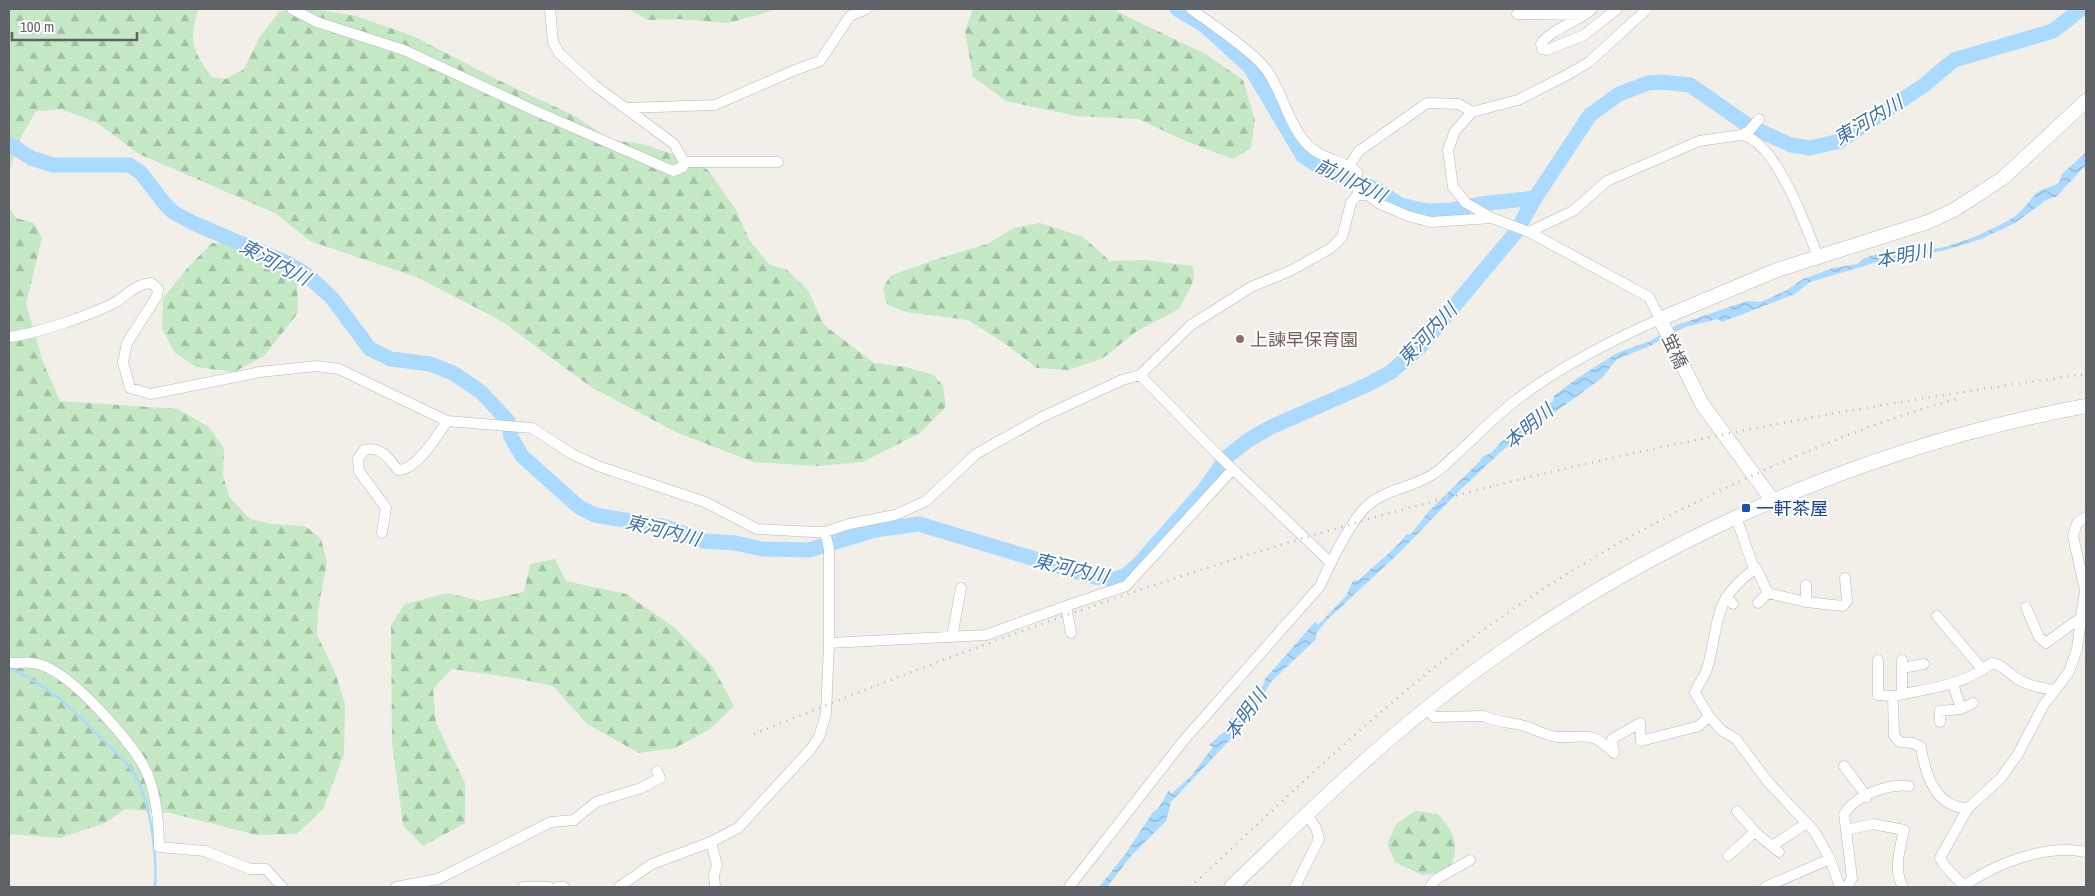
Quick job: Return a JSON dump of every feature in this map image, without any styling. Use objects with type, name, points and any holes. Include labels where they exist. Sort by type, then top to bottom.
[{"type":"street","points":[[292,9],[318,22],[404,50],[531,110],[673,171],[683,167],[684,162],[674,144],[594,85],[559,53],[553,42],[550,9]]},
{"type":"street","points":[[627,108],[715,105],[820,61],[850,16],[867,9]]},
{"type":"street","points":[[1190,9],[1265,68],[1304,141],[1316,152],[1353,169]]},
{"type":"street","points":[[1517,14],[1588,13],[1546,37],[1541,44],[1542,49],[1547,50],[1584,35],[1617,9]]},
{"type":"street","points":[[1647,9],[1589,62],[1567,75],[1518,100],[1472,112],[1455,131],[1448,150],[1453,187],[1466,204],[1492,218],[1505,221],[1527,231],[1649,297],[1662,322]]},
{"type":"street","points":[[1069,887],[1184,740],[1320,586],[1362,510],[1374,500],[1438,470],[1516,401],[1593,351],[1769,274],[1928,222],[1954,210],[2003,178],[2086,101]]},
{"type":"street","points":[[9,337],[38,331],[112,304],[140,284],[151,283],[158,289],[157,296],[127,343],[123,362],[130,388],[151,394],[260,372],[317,366],[339,369],[357,376],[446,421],[532,428],[572,454],[598,466],[705,502],[757,529],[826,533],[849,524],[894,515],[926,501],[976,454],[1014,432],[1122,380],[1140,375],[1191,325],[1251,288],[1292,270],[1331,248],[1342,237],[1351,203],[1358,190],[1353,169],[1360,151],[1428,102],[1459,104],[1472,112]]},
{"type":"street","points":[[1527,231],[1573,211],[1607,181],[1699,141],[1745,133],[1759,119]]},
{"type":"street","points":[[1745,133],[1766,153],[1780,171],[1818,257]]},
{"type":"street","points":[[684,162],[778,162]]},
{"type":"street","points":[[1358,190],[1380,204],[1408,216],[1431,222],[1492,218]]},
{"type":"street","name":"蛍橋","points":[[1662,322],[1686,375],[1702,404],[1773,501]]},
{"type":"street","points":[[1140,375],[1218,454],[1331,563]]},
{"type":"street","points":[[1231,887],[1367,758],[1426,708],[1478,669],[1554,617],[1671,549],[1773,501],[1856,468],[1926,444],[1989,427],[2086,406]]},
{"type":"street","points":[[382,533],[386,508],[359,471],[358,459],[364,450],[373,448],[381,450],[398,470],[404,470],[412,465],[435,439],[446,421]]},
{"type":"street","points":[[829,643],[986,635],[1126,586],[1231,466]]},
{"type":"street","points":[[2086,517],[2076,523],[2073,536],[2085,590],[2084,616],[2074,661],[2069,672],[2043,706],[2018,754],[2000,779],[1968,808],[1940,858],[1963,886],[1998,867],[2025,857],[2070,849],[2086,852]]},
{"type":"street","points":[[1736,518],[1752,566],[1756,568],[1768,592],[1806,602],[1843,606],[1847,601],[1845,578]]},
{"type":"street","points":[[619,887],[652,864],[711,842],[738,828],[810,750],[818,737],[826,714],[829,643],[829,549],[826,533]]},
{"type":"street","points":[[1756,568],[1738,581],[1729,600],[1720,607],[1706,671],[1698,681],[1695,693],[1709,716],[1721,730],[1736,740],[1768,782],[1807,823],[1830,859],[1840,887]]},
{"type":"street","points":[[1806,585],[1806,602]]},
{"type":"street","points":[[952,637],[961,588]]},
{"type":"street","points":[[1758,603],[1768,592]]},
{"type":"street","points":[[1066,606],[1070,633]]},
{"type":"street","points":[[1720,607],[1720,628]]},
{"type":"street","points":[[2026,607],[2039,637],[2046,643],[2084,616]]},
{"type":"street","points":[[1937,616],[1983,670]]},
{"type":"street","points":[[1878,660],[1878,695],[1897,695],[1952,684],[1974,676],[1992,663],[2000,664],[2015,678],[2033,686],[2055,690]]},
{"type":"street","points":[[9,662],[32,662],[51,669],[85,694],[120,736],[144,766],[149,778],[159,826],[159,847],[205,851],[250,869],[266,869],[282,887]]},
{"type":"street","points":[[1924,664],[1902,664],[1897,695],[1894,736],[1900,742],[1914,742],[1922,747],[1927,776],[1935,791],[1952,804],[1961,808],[1968,808]]},
{"type":"street","points":[[1952,684],[1961,709]]},
{"type":"street","points":[[1940,722],[1940,711],[1961,709],[1973,703]]},
{"type":"street","points":[[1426,708],[1434,717],[1484,716],[1491,720],[1522,725],[1557,737],[1574,736],[1600,739],[1614,753],[1612,738],[1640,724],[1641,741],[1699,726],[1709,716]]},
{"type":"street","points":[[1844,766],[1867,797]]},
{"type":"street","points":[[396,887],[438,879],[551,822],[574,820],[596,802],[641,788],[660,778],[657,771]]},
{"type":"street","points":[[1847,887],[1852,878],[1844,814],[1849,806],[1867,797],[1897,785],[1909,786]]},
{"type":"street","points":[[1737,811],[1755,832],[1776,849],[1807,823]]},
{"type":"street","points":[[1295,887],[1310,862],[1319,839],[1316,828],[1306,815]]},
{"type":"street","points":[[1846,830],[1873,824],[1904,830],[1898,859],[1899,880],[1903,887]]},
{"type":"street","points":[[1728,856],[1755,832]]},
{"type":"street","points":[[711,842],[717,865],[714,876],[715,887]]},
{"type":"street","points":[[1765,887],[1830,859]]},
{"type":"street","points":[[1430,887],[1435,880],[1470,860]]},
{"type":"street","points":[[523,887],[549,887]]},
{"type":"street","points":[[557,887],[564,887]]},
{"type":"green space","points":[[9,9],[198,9],[193,38],[196,52],[212,77],[226,79],[244,69],[259,38],[279,12],[289,9],[314,9],[356,16],[413,36],[498,80],[573,115],[611,140],[642,144],[685,158],[708,170],[736,210],[750,241],[770,265],[786,269],[808,290],[824,325],[874,363],[906,367],[934,375],[943,386],[946,407],[920,433],[863,462],[817,466],[754,462],[678,433],[591,387],[503,322],[419,278],[310,241],[275,213],[139,154],[96,122],[61,109],[36,111],[21,137],[9,171]]},
{"type":"green space","points":[[628,9],[778,9],[728,23],[679,19],[648,20]]},
{"type":"green space","points":[[973,9],[1112,9],[1207,55],[1243,80],[1255,120],[1251,148],[1233,159],[1188,142],[1138,119],[1076,116],[1006,101],[973,77],[965,31]]},
{"type":"green space","points":[[9,207],[16,218],[34,223],[42,238],[26,304],[43,362],[60,401],[178,409],[209,427],[224,448],[223,476],[230,498],[250,519],[272,524],[305,526],[321,539],[327,562],[318,610],[317,635],[336,675],[345,704],[344,754],[323,809],[297,834],[257,835],[170,813],[125,809],[105,823],[60,838],[9,834]]},
{"type":"green space","points":[[1040,223],[1083,237],[1110,261],[1144,260],[1193,266],[1194,280],[1179,309],[1137,331],[1103,358],[1068,370],[1037,368],[1007,345],[968,320],[905,312],[887,304],[883,289],[890,276],[987,244],[1014,228]]},
{"type":"green space","points":[[212,243],[240,244],[277,260],[297,280],[298,313],[264,356],[234,372],[196,367],[175,353],[162,329],[163,298],[190,265]]},
{"type":"green space","points":[[555,559],[566,581],[626,594],[674,627],[713,667],[734,706],[710,729],[675,748],[639,753],[587,724],[553,686],[515,678],[452,669],[433,689],[436,723],[465,783],[465,823],[423,846],[403,825],[392,743],[391,625],[405,604],[448,593],[481,601],[524,592],[530,564]]},
{"type":"green space","points":[[1415,811],[1438,814],[1453,835],[1455,848],[1448,872],[1422,875],[1395,862],[1387,844],[1396,824]]},
{"type":"water","name":"本明川","points":[[2086,152],[2086,165],[2056,197],[2046,200],[2015,223],[1981,239],[1946,250],[1916,256],[1914,254],[1887,262],[1884,260],[1810,282],[1795,294],[1722,322],[1718,319],[1685,327],[1650,346],[1617,359],[1602,378],[1504,449],[1459,491],[1398,554],[1327,620],[1316,634],[1316,639],[1271,682],[1246,723],[1171,802],[1166,821],[1132,855],[1107,887],[1099,887],[1124,856],[1153,812],[1158,809],[1169,790],[1171,794],[1191,776],[1213,747],[1209,745],[1231,728],[1227,727],[1230,718],[1236,718],[1249,705],[1261,690],[1265,679],[1313,624],[1315,622],[1318,625],[1346,596],[1353,581],[1359,580],[1396,547],[1407,534],[1411,534],[1429,511],[1482,457],[1491,453],[1503,440],[1521,430],[1524,423],[1553,401],[1554,396],[1576,379],[1617,353],[1650,341],[1677,325],[1747,301],[1761,302],[1787,290],[1803,279],[1833,268],[1857,264],[1864,258],[1915,242],[1913,249],[1920,242],[1920,249],[1930,249],[1955,244],[1983,233],[2015,216],[2038,192],[2059,183],[2062,174]]},
{"type":"waterway","name":"前川内川","points":[[1177,9],[1204,25],[1250,67],[1303,156],[1324,170],[1376,189],[1400,205],[1428,211],[1452,210],[1480,204],[1535,198]]},
{"type":"waterway","name":"東河内川","points":[[9,144],[31,158],[53,165],[129,165],[140,172],[173,212],[193,223],[287,263],[306,274],[332,298],[370,349],[391,359],[430,364],[453,373],[481,392],[508,421],[511,437],[522,456],[579,507],[595,515],[666,527],[704,541],[735,543],[762,549],[809,550],[875,530],[919,524],[1095,577],[1115,579],[1126,575],[1138,565],[1204,490],[1227,457],[1247,441],[1269,428],[1369,384],[1391,372],[1420,347],[1516,232],[1535,198],[1590,115],[1619,94],[1648,83],[1662,82],[1690,85],[1749,126],[1791,145],[1810,148],[1840,141],[1923,86],[1954,60],[2053,31],[2081,9]]},
{"type":"waterway","points":[[9,668],[33,680],[65,703],[131,769],[138,781],[148,810],[154,843],[155,887]]},
{"type":"railway","points":[[754,734],[880,684],[1071,614],[1199,570],[1365,520],[1466,493],[1671,445],[1878,406],[2086,374]]},
{"type":"railway","points":[[1190,887],[1322,764],[1424,676],[1497,620],[1575,569],[1657,522],[1740,481],[1847,435],[1957,399]]},
{"type":"place","name":"上諫早保育園","points":[[1240,339]]},
{"type":"place","name":"一軒茶屋","points":[[1746,508]]}]
